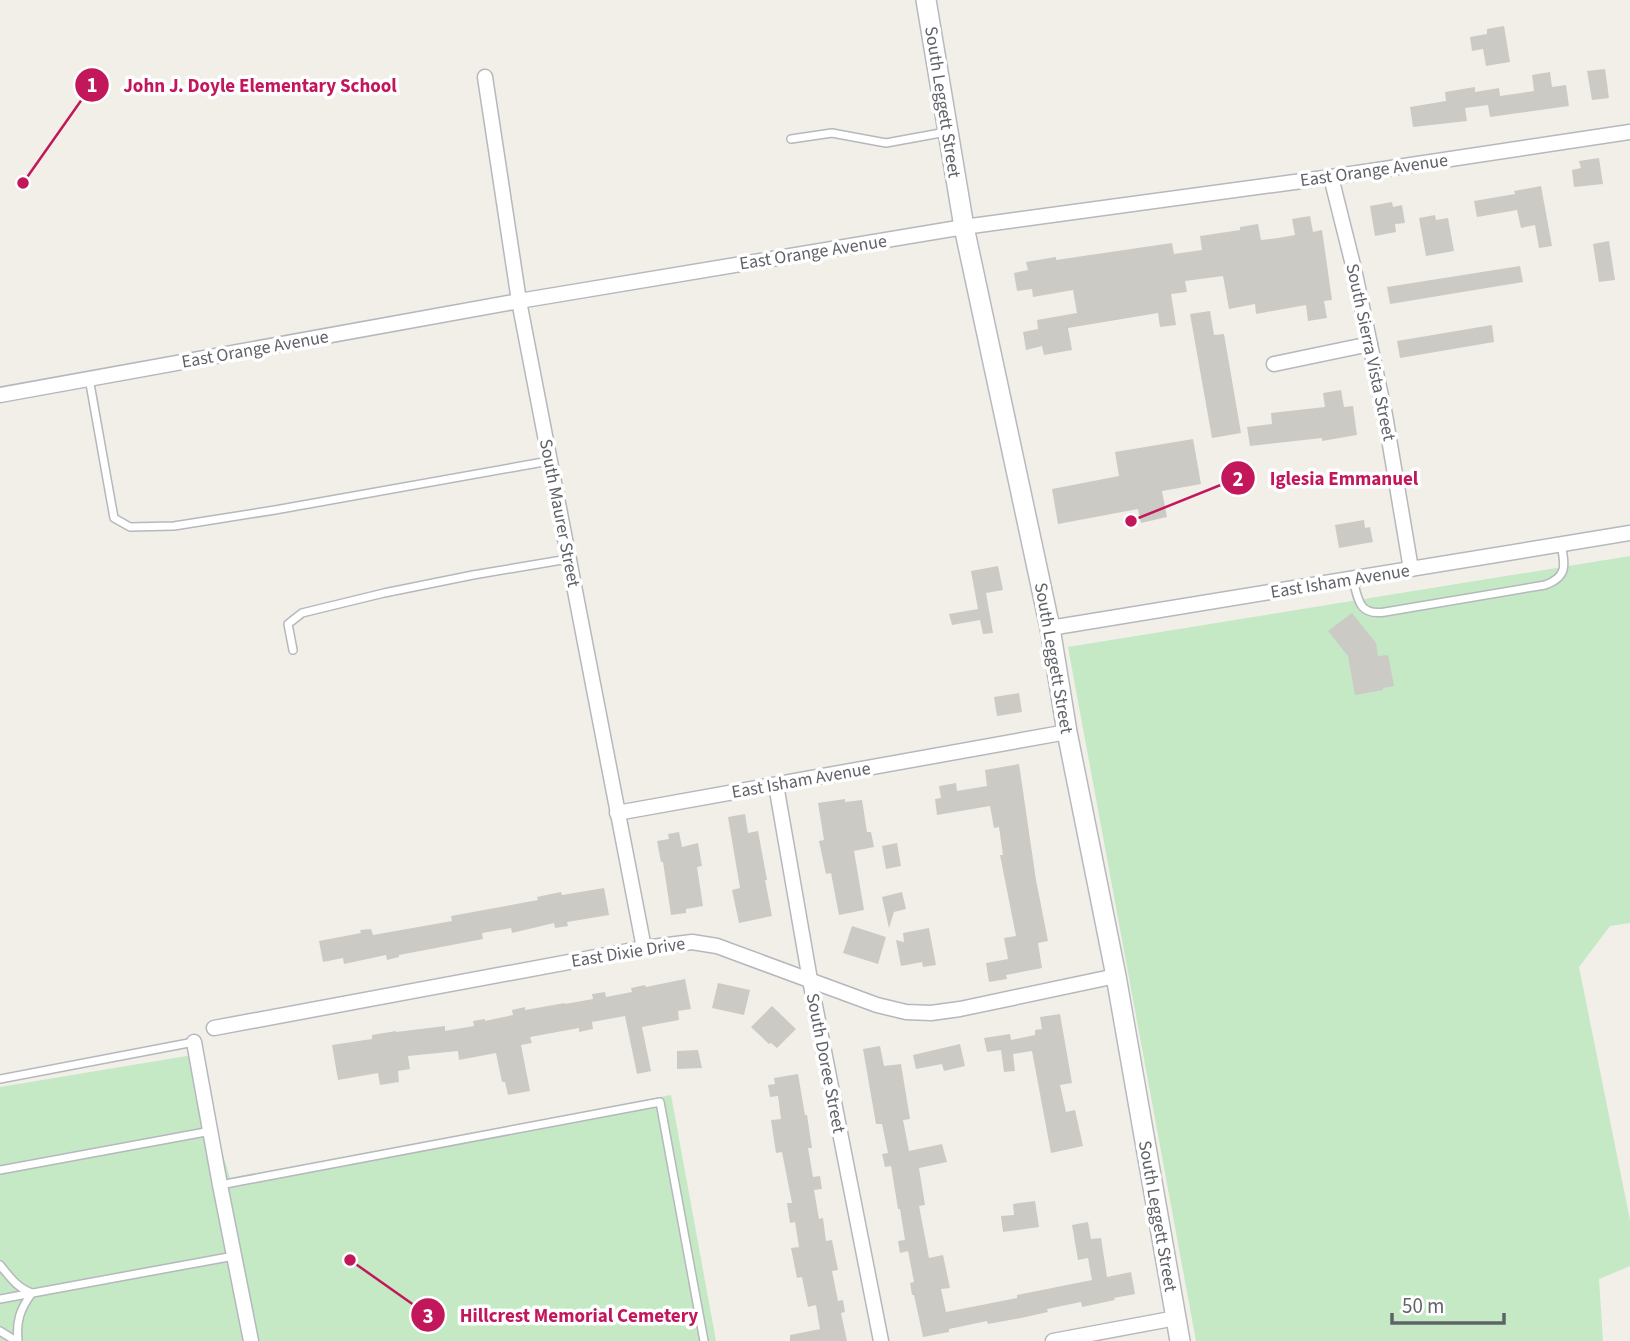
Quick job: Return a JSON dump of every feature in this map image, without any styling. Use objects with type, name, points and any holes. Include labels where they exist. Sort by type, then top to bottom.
[{"type":"street","name":"South Leggett Street","points":[[926,0],[964,227],[1050,628],[1067,732],[1116,976],[1180,1341]]},
{"type":"street","name":"South Maurer Street","points":[[485,77],[519,301],[644,948]]},
{"type":"street","name":"East Orange Avenue","points":[[0,395],[519,301],[964,227],[1331,177],[1630,132]]},
{"type":"street","name":"South Sierra Vista Street","points":[[1331,177],[1385,415],[1412,569]]},
{"type":"street","points":[[1274,365],[1370,344]]},
{"type":"street","name":"East Isham Avenue","points":[[1050,628],[1630,533]]},
{"type":"street","name":"East Isham Avenue","points":[[617,813],[1067,732]]},
{"type":"street","name":"South Doree Street","points":[[776,785],[810,980],[881,1341]]},
{"type":"street","name":"East Dixie Drive","points":[[214,1028],[644,948],[692,942],[717,946],[877,1005],[906,1013],[960,1009],[1116,976]]},
{"type":"street","points":[[194,1042],[251,1341]]},
{"type":"street","points":[[1053,1341],[1176,1318]]},
{"type":"lane","points":[[791,139],[832,133],[886,143],[947,132]]},
{"type":"lane","points":[[89,379],[114,518],[130,527],[173,526],[550,461]]},
{"type":"lane","points":[[1353,578],[1357,599],[1374,614],[1556,581],[1563,572],[1561,544]]},
{"type":"lane","points":[[292,650],[288,624],[302,613],[473,575],[569,559]]},
{"type":"lane","points":[[0,1079],[194,1042]]},
{"type":"lane","points":[[220,1185],[660,1102],[704,1341]]},
{"type":"lane","points":[[0,1170],[211,1131]]},
{"type":"lane","points":[[0,1299],[234,1256]]},
{"type":"lane","points":[[0,1265],[15,1284],[32,1293]]},
{"type":"lane","points":[[0,1331],[17,1341],[18,1317],[32,1293]]},
{"type":"green space","points":[[1630,556],[1630,923],[1610,926],[1579,967],[1630,1220],[1630,1266],[1599,1279],[1603,1341],[1196,1341],[1068,647]]},
{"type":"green space","points":[[193,1055],[230,1178],[671,1095],[716,1341],[0,1341],[0,1087]]},
{"type":"building","points":[[1504,26],[1510,62],[1486,66],[1483,49],[1472,51],[1470,37],[1487,34],[1487,29]]},
{"type":"building","points":[[1605,69],[1609,98],[1592,100],[1587,71]]},
{"type":"building","points":[[1550,72],[1552,87],[1566,85],[1569,106],[1490,117],[1488,105],[1465,108],[1467,121],[1413,127],[1410,107],[1446,101],[1445,92],[1475,87],[1475,92],[1499,88],[1500,96],[1534,91],[1532,75]]},
{"type":"building","points":[[1599,158],[1603,184],[1574,187],[1572,170],[1581,168],[1579,161]]},
{"type":"building","points":[[1541,186],[1552,246],[1539,248],[1535,225],[1521,228],[1517,210],[1477,217],[1474,201],[1515,194],[1514,191]]},
{"type":"building","points":[[1392,202],[1393,207],[1402,205],[1405,223],[1395,224],[1396,232],[1375,236],[1370,206]]},
{"type":"building","points":[[1435,215],[1436,220],[1448,218],[1454,251],[1426,256],[1419,218]]},
{"type":"building","points":[[1310,216],[1313,232],[1322,230],[1332,300],[1324,301],[1327,318],[1308,321],[1306,305],[1256,314],[1255,304],[1229,309],[1223,276],[1185,281],[1187,292],[1171,294],[1176,325],[1160,327],[1158,313],[1068,328],[1072,350],[1044,355],[1042,346],[1026,350],[1023,332],[1038,329],[1037,320],[1077,313],[1073,290],[1033,297],[1032,289],[1017,291],[1014,273],[1028,270],[1026,262],[1172,243],[1174,254],[1202,250],[1200,236],[1240,230],[1240,227],[1258,224],[1261,240],[1278,238],[1295,235],[1292,219]]},
{"type":"building","points":[[1609,241],[1615,280],[1599,282],[1593,244]]},
{"type":"building","points":[[1520,266],[1523,282],[1390,304],[1387,287]]},
{"type":"building","points":[[1210,311],[1214,335],[1224,334],[1241,433],[1212,438],[1190,314]]},
{"type":"building","points":[[1492,325],[1494,342],[1400,358],[1397,341]]},
{"type":"building","points":[[1341,390],[1344,407],[1353,406],[1357,435],[1322,441],[1322,438],[1250,446],[1247,427],[1272,424],[1271,413],[1325,407],[1323,393]]},
{"type":"building","points":[[1193,439],[1201,484],[1162,491],[1167,517],[1141,523],[1138,509],[1058,524],[1052,489],[1119,476],[1115,452]]},
{"type":"building","points":[[1364,520],[1365,528],[1370,527],[1373,542],[1339,548],[1335,525]]},
{"type":"building","points":[[998,566],[1003,590],[986,593],[993,633],[983,634],[980,620],[952,625],[949,614],[978,609],[971,571]]},
{"type":"building","points":[[1352,613],[1376,643],[1378,656],[1388,655],[1394,686],[1355,695],[1348,656],[1328,631]]},
{"type":"building","points":[[1019,693],[1022,712],[997,716],[994,697]]},
{"type":"building","points":[[1019,764],[1048,941],[1038,943],[1042,968],[1006,975],[1007,979],[989,982],[986,963],[1008,959],[1004,938],[1016,936],[1000,855],[1003,855],[999,827],[994,828],[990,806],[937,815],[935,799],[941,798],[939,786],[956,783],[957,791],[987,786],[985,770]]},
{"type":"building","points":[[845,799],[845,802],[862,800],[867,832],[871,832],[874,847],[854,851],[864,910],[839,915],[831,873],[826,874],[819,841],[824,840],[818,803]]},
{"type":"building","points":[[745,814],[748,833],[758,831],[772,916],[739,923],[732,890],[740,888],[728,817]]},
{"type":"building","points":[[679,832],[682,847],[698,843],[702,866],[697,867],[703,906],[686,909],[686,913],[671,915],[657,841],[669,839],[668,834]]},
{"type":"building","points":[[897,843],[901,866],[886,869],[882,846]]},
{"type":"building","points":[[604,888],[609,915],[567,922],[568,926],[555,928],[554,923],[512,933],[511,928],[482,933],[483,939],[399,955],[387,960],[386,955],[344,964],[343,958],[323,962],[319,941],[361,933],[360,930],[371,929],[373,935],[452,921],[451,916],[538,900],[537,897],[561,892],[562,895]]},
{"type":"building","points":[[902,892],[906,909],[894,912],[889,928],[882,897]]},
{"type":"building","points":[[852,926],[886,937],[878,964],[843,953]]},
{"type":"building","points":[[929,928],[936,965],[923,967],[922,962],[901,966],[896,940],[904,942],[903,933]]},
{"type":"building","points":[[685,979],[691,1009],[678,1011],[679,1020],[642,1027],[651,1071],[637,1074],[625,1016],[592,1022],[593,1029],[579,1032],[579,1028],[530,1037],[532,1043],[521,1045],[530,1091],[508,1095],[505,1082],[502,1082],[496,1053],[459,1060],[458,1051],[408,1056],[410,1069],[398,1071],[399,1082],[380,1085],[378,1073],[338,1080],[332,1045],[372,1039],[372,1035],[396,1031],[445,1026],[445,1031],[474,1026],[473,1021],[513,1015],[512,1010],[525,1007],[525,1010],[593,999],[592,994],[605,992],[606,997],[632,992],[631,988]]},
{"type":"building","points":[[718,983],[750,990],[744,1015],[712,1008]]},
{"type":"building","points":[[772,1006],[796,1029],[777,1048],[751,1027]]},
{"type":"building","points":[[1060,1014],[1072,1083],[1060,1085],[1066,1112],[1075,1110],[1083,1146],[1051,1153],[1032,1051],[1013,1054],[1015,1071],[1004,1072],[1001,1050],[987,1052],[984,1038],[1010,1034],[1011,1040],[1035,1035],[1035,1030],[1042,1029],[1040,1017]]},
{"type":"building","points":[[960,1044],[965,1066],[944,1071],[942,1064],[916,1069],[913,1055]]},
{"type":"building","points":[[880,1046],[884,1066],[901,1064],[910,1119],[903,1120],[909,1151],[942,1144],[947,1162],[919,1168],[925,1205],[919,1206],[929,1258],[943,1255],[950,1288],[941,1289],[946,1312],[1092,1280],[1088,1258],[1078,1260],[1072,1225],[1088,1222],[1091,1239],[1101,1238],[1107,1277],[1131,1272],[1135,1294],[1082,1307],[1081,1302],[1021,1318],[988,1324],[987,1321],[923,1337],[912,1295],[910,1283],[914,1282],[908,1251],[900,1253],[898,1241],[905,1240],[900,1209],[891,1166],[885,1167],[882,1154],[888,1153],[882,1124],[876,1124],[863,1049]]},
{"type":"building","points":[[698,1050],[702,1068],[677,1069],[677,1051]]},
{"type":"building","points":[[798,1074],[812,1148],[808,1148],[813,1177],[820,1176],[822,1189],[814,1190],[819,1219],[823,1218],[826,1241],[832,1240],[838,1270],[832,1271],[838,1301],[843,1300],[845,1312],[841,1313],[847,1341],[790,1341],[790,1335],[820,1329],[816,1305],[808,1307],[802,1277],[797,1278],[791,1248],[799,1247],[795,1222],[790,1223],[787,1203],[792,1203],[782,1152],[776,1153],[771,1120],[781,1119],[778,1096],[770,1097],[768,1085],[775,1084],[774,1078]]},
{"type":"building","points":[[1035,1201],[1039,1227],[1003,1232],[1001,1216],[1014,1215],[1013,1204]]},
{"type":"place","name":"John J. Doyle Elementary School","points":[[23,183]]},
{"type":"place","name":"Iglesia Emmanuel","points":[[1131,521]]},
{"type":"place","name":"Hillcrest Memorial Cemetery","points":[[350,1260]]}]
